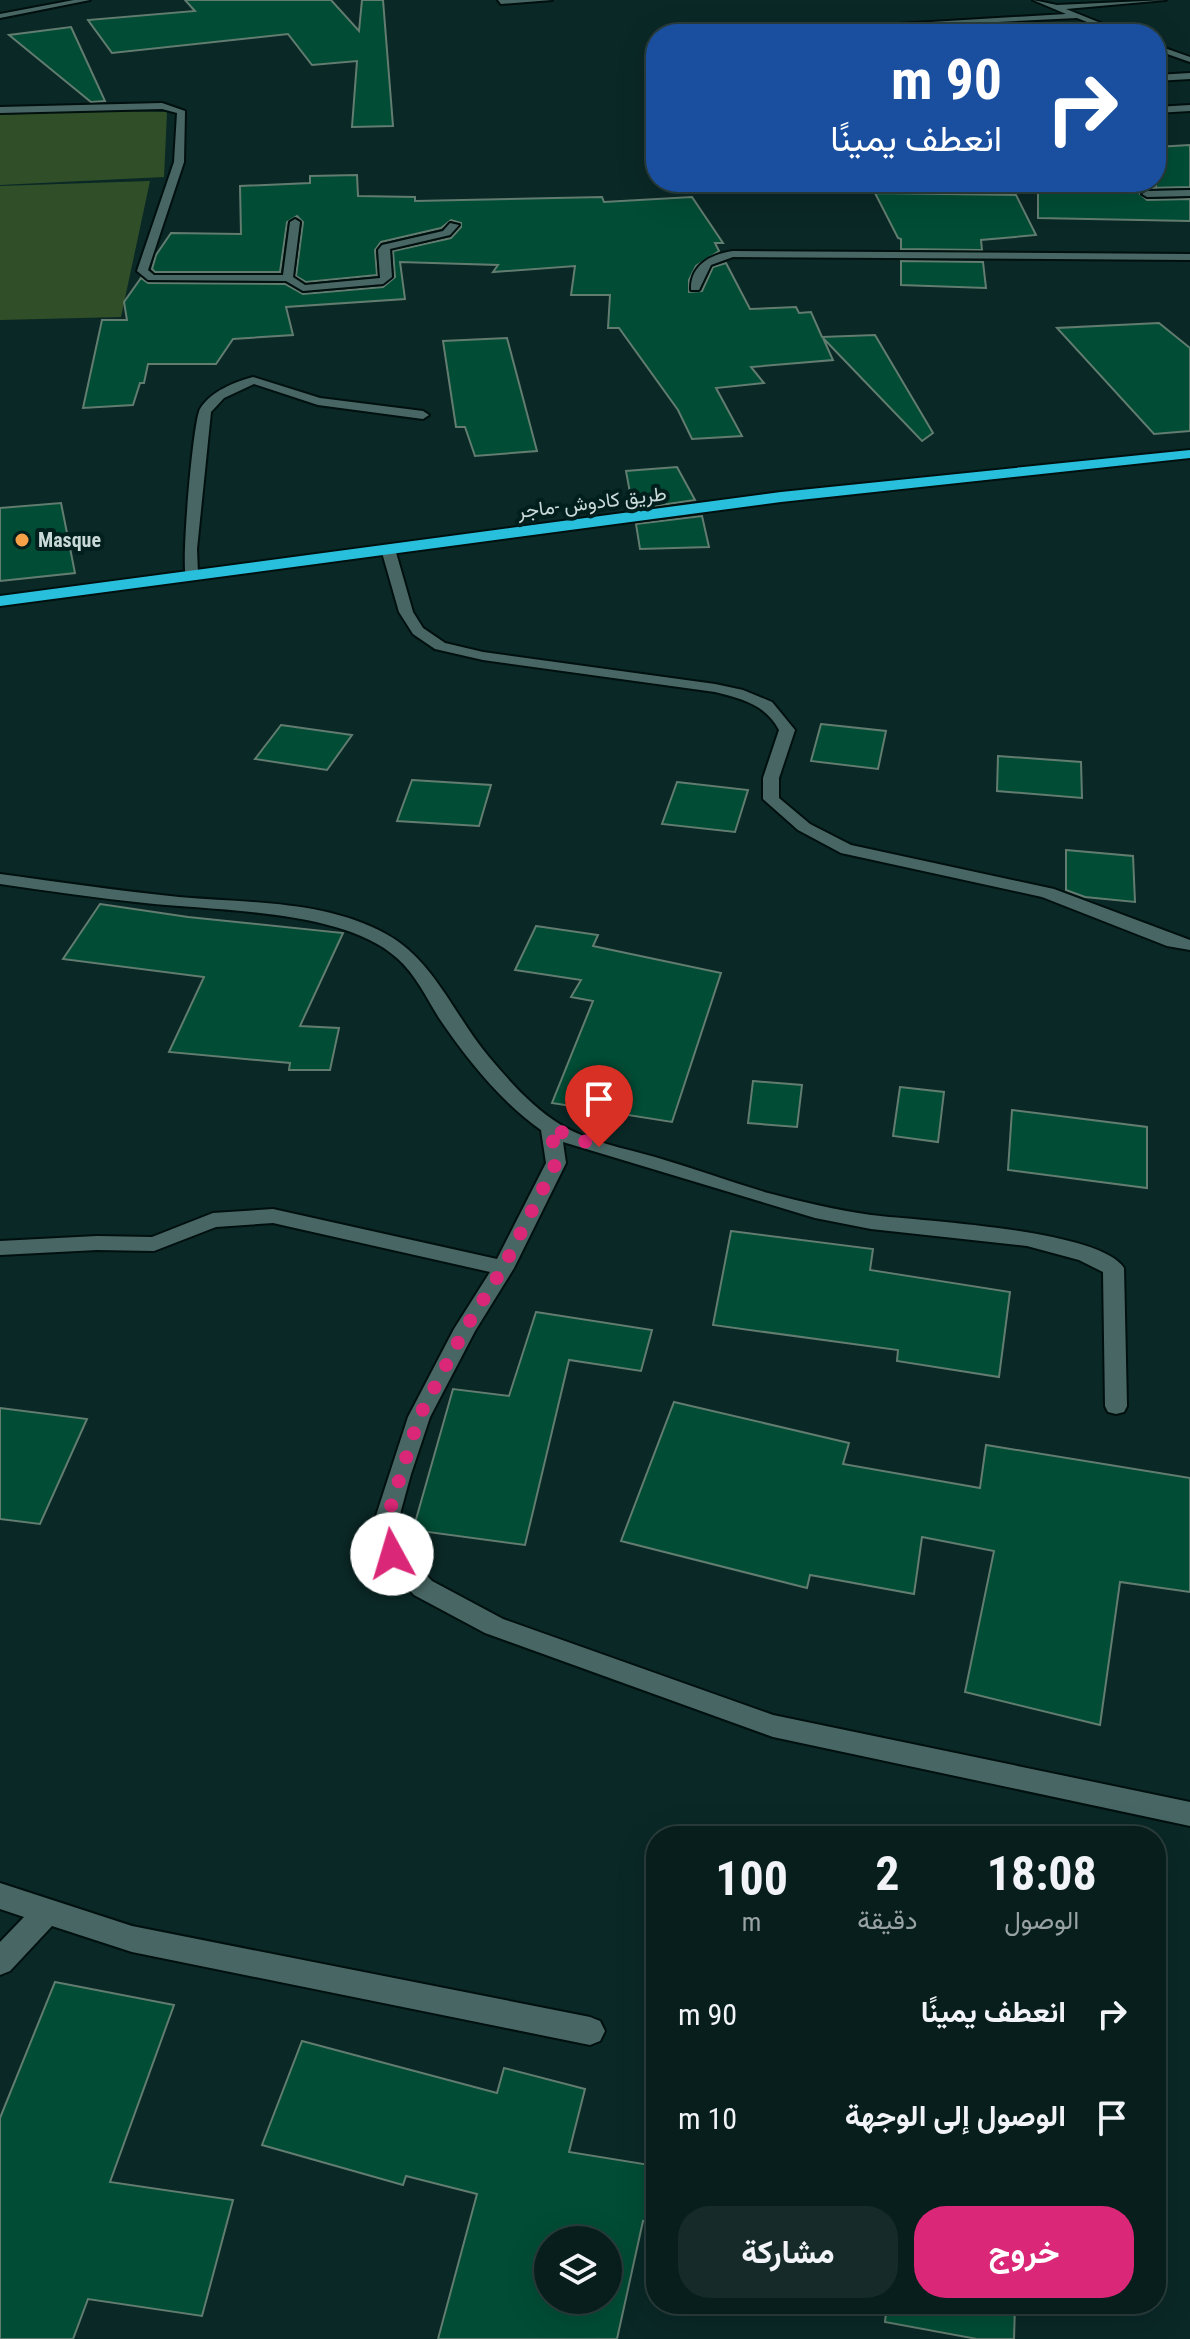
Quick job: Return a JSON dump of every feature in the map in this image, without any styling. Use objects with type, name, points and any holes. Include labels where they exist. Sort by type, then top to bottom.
[{"type":"highway","name":"طريق كادوش -ماجر","points":[[0,601],[906,482],[1190,454]]},
{"type":"street","points":[[501,2],[548,0]]},
{"type":"street","points":[[1037,0],[1097,24]]},
{"type":"street","points":[[1055,8],[1162,0]]},
{"type":"street","points":[[0,16],[87,1]]},
{"type":"street","points":[[915,24],[1076,16]]},
{"type":"street","points":[[1166,51],[1190,60]]},
{"type":"street","points":[[1166,77],[1190,76]]},
{"type":"street","points":[[0,110],[162,106],[181,111],[179,162],[142,271],[145,275],[166,280],[288,278],[303,288],[383,281],[387,277],[383,250],[386,247],[446,233],[454,225]]},
{"type":"street","points":[[1166,109],[1190,108]]},
{"type":"street","points":[[1147,194],[1190,193]]},
{"type":"street","points":[[288,278],[295,222]]},
{"type":"street","points":[[695,288],[703,264],[713,257],[733,254],[1190,257]]},
{"type":"street","points":[[191,574],[190,549],[205,411],[220,395],[253,380],[318,401],[423,415]]},
{"type":"street","points":[[388,549],[406,612],[418,631],[440,646],[483,656],[715,688],[753,697],[779,712],[787,730],[771,778],[771,799],[804,827],[847,849],[909,860],[1048,893],[1173,942],[1190,945]]},
{"type":"street","points":[[0,879],[142,898],[321,916],[370,933],[399,950],[424,977],[449,1019],[480,1059],[551,1128],[599,1147],[788,1203],[867,1221],[1052,1243],[1088,1253],[1113,1268],[1116,1406]]},
{"type":"street","points":[[551,1128],[556,1163],[503,1268],[465,1329],[419,1417],[385,1525],[392,1554],[423,1588],[494,1626],[773,1726],[1190,1814]]},
{"type":"street","points":[[0,1248],[97,1243],[154,1244],[213,1220],[273,1216],[503,1268]]},
{"type":"street","points":[[0,1896],[132,1939],[590,2031]]},
{"type":"street","points":[[0,1962],[48,1911]]},
{"type":"green space","points":[[167,112],[164,177],[0,185],[0,115]]},
{"type":"green space","points":[[150,181],[121,317],[0,320],[0,186]]},
{"type":"building","points":[[185,0],[331,0],[359,31],[362,0],[383,0],[393,126],[352,127],[357,61],[312,65],[288,34],[112,53],[88,20],[195,11]]},
{"type":"building","points":[[71,27],[105,101],[91,102],[9,35]]},
{"type":"building","points":[[1190,145],[1190,187],[1166,188],[1166,146]]},
{"type":"building","points":[[357,175],[358,196],[415,197],[415,201],[602,197],[604,202],[692,197],[723,243],[715,243],[719,251],[696,266],[689,280],[689,292],[702,291],[713,267],[726,263],[750,309],[796,307],[799,313],[811,312],[822,337],[875,335],[933,433],[922,441],[823,338],[833,360],[751,367],[764,383],[716,388],[742,436],[692,439],[678,410],[619,328],[608,328],[610,295],[571,295],[575,266],[493,272],[498,265],[400,262],[405,299],[286,307],[293,335],[233,339],[216,364],[148,364],[144,383],[140,383],[133,405],[83,408],[102,320],[127,320],[124,302],[141,278],[148,283],[285,284],[303,294],[383,287],[395,277],[393,251],[451,238],[461,227],[461,223],[451,220],[441,228],[381,242],[375,250],[377,275],[306,282],[296,276],[303,222],[297,216],[287,222],[280,272],[155,272],[152,269],[156,255],[171,233],[241,234],[240,186],[310,183],[310,176]]},
{"type":"building","points":[[1038,192],[1141,192],[1147,200],[1190,199],[1190,221],[1038,218]]},
{"type":"building","points":[[875,193],[1016,195],[1036,235],[981,240],[982,250],[901,249],[901,239]]},
{"type":"building","points":[[901,261],[983,262],[986,288],[901,285]]},
{"type":"building","points":[[1159,323],[1190,348],[1190,431],[1154,434],[1057,328]]},
{"type":"building","points":[[507,338],[537,451],[475,456],[465,427],[456,427],[443,341]]},
{"type":"building","points":[[677,467],[695,500],[633,509],[626,471]]},
{"type":"building","points":[[61,503],[75,573],[0,581],[0,508]]},
{"type":"building","points":[[702,516],[709,547],[640,549],[636,524]]},
{"type":"building","points":[[821,724],[886,731],[878,769],[811,761]]},
{"type":"building","points":[[281,725],[352,735],[327,770],[255,759]]},
{"type":"building","points":[[998,756],[1081,762],[1082,798],[997,791]]},
{"type":"building","points":[[412,780],[491,785],[479,826],[397,821]]},
{"type":"building","points":[[677,782],[748,790],[735,832],[662,824]]},
{"type":"building","points":[[1066,850],[1133,856],[1135,902],[1085,897],[1066,890]]},
{"type":"building","points":[[100,904],[188,917],[343,933],[300,1026],[339,1028],[330,1070],[289,1070],[290,1063],[169,1052],[204,977],[63,959]]},
{"type":"building","points":[[536,926],[598,935],[593,946],[721,973],[672,1122],[552,1103],[593,1001],[571,997],[581,980],[515,970]]},
{"type":"building","points":[[753,1081],[802,1085],[797,1127],[748,1123]]},
{"type":"building","points":[[900,1087],[944,1092],[938,1142],[893,1136]]},
{"type":"building","points":[[1012,1110],[1147,1127],[1147,1188],[1008,1170]]},
{"type":"building","points":[[731,1231],[873,1249],[870,1270],[1010,1292],[999,1377],[897,1361],[898,1350],[713,1325]]},
{"type":"building","points":[[536,1312],[652,1330],[641,1371],[569,1360],[525,1545],[413,1530],[453,1389],[509,1396]]},
{"type":"building","points":[[674,1402],[849,1443],[843,1464],[980,1488],[986,1445],[1190,1478],[1190,1592],[1120,1582],[1100,1725],[965,1692],[994,1551],[922,1537],[914,1594],[810,1575],[807,1588],[621,1541]]},
{"type":"building","points":[[0,1408],[87,1419],[40,1524],[0,1519]]},
{"type":"building","points":[[55,1982],[174,2005],[110,2182],[233,2200],[202,2316],[88,2299],[73,2339],[0,2339],[0,2118]]},
{"type":"building","points":[[302,2041],[497,2093],[504,2068],[585,2089],[569,2152],[646,2164],[646,2221],[643,2221],[617,2339],[438,2339],[477,2194],[406,2176],[403,2185],[262,2145]]},
{"type":"building","points":[[886,2314],[1015,2314],[1014,2339],[977,2339],[885,2322]]},
{"type":"place","name":"Masque","points":[[22,540]]},
{"type":"route","points":[[392,1554],[385,1525],[419,1417],[465,1329],[503,1268],[556,1163],[551,1128],[599,1147]]}]
